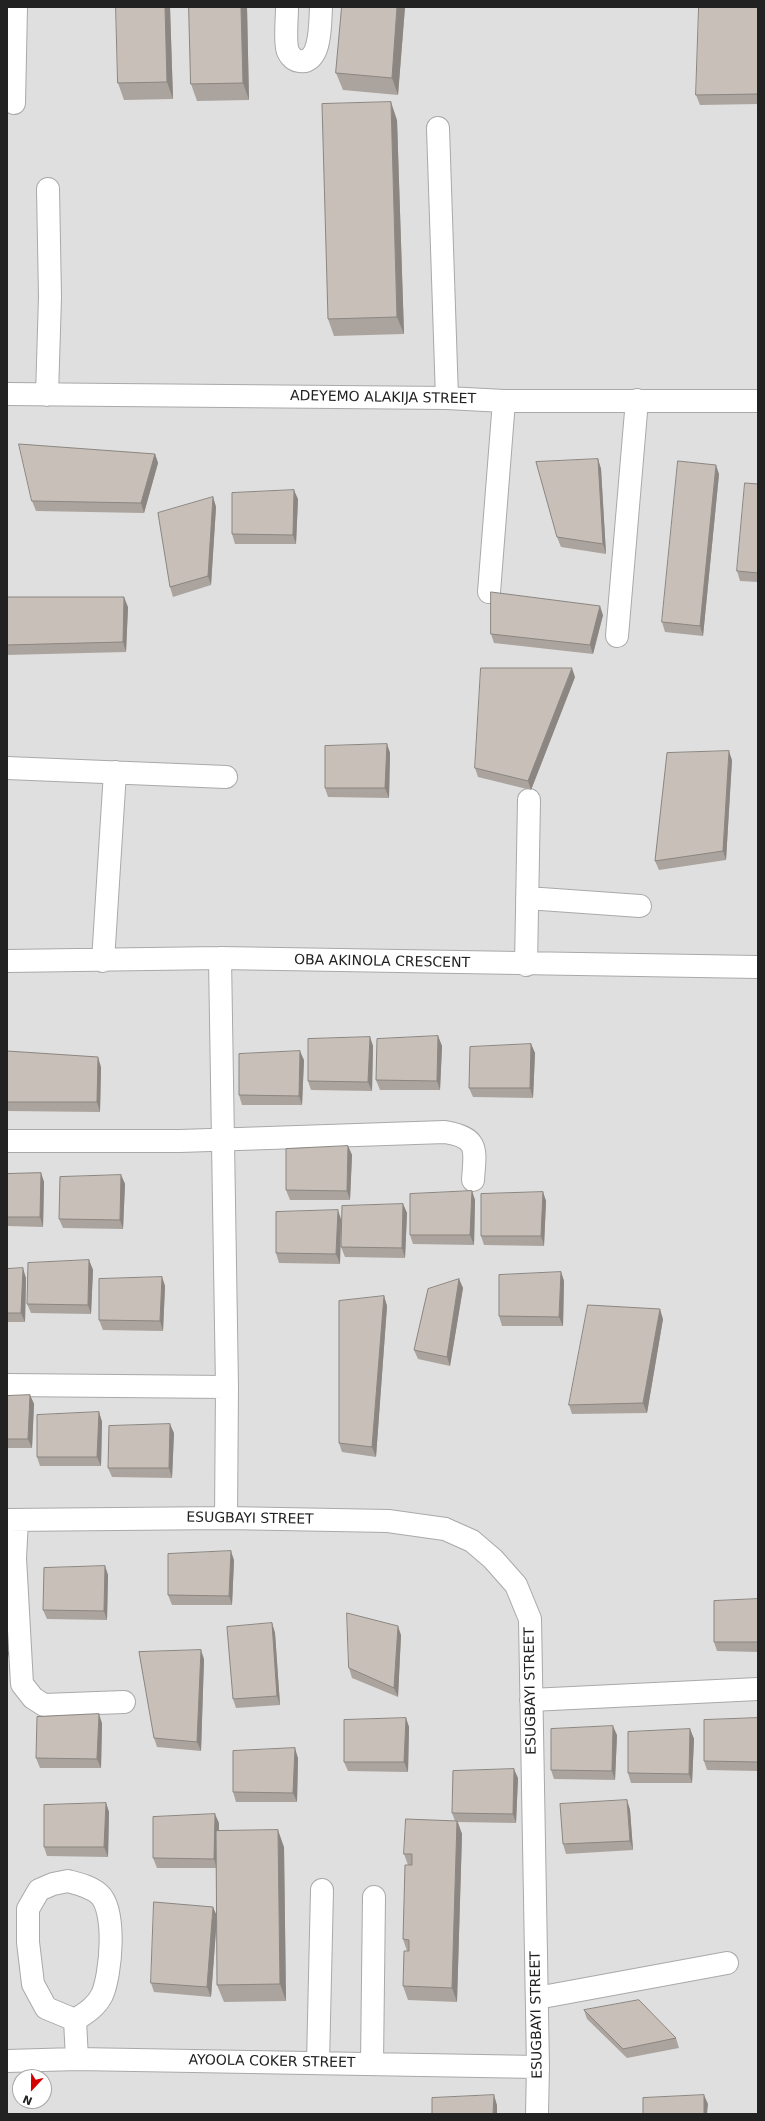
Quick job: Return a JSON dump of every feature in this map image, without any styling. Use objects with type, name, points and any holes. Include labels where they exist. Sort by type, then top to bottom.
[{"type":"street","points":[[14,103],[16,7]]},
{"type":"street","points":[[287,7],[287,48],[291,56],[297,61],[304,61],[311,57],[318,45],[321,7]]},
{"type":"street","points":[[438,128],[447,398]]},
{"type":"street","points":[[47,395],[50,298],[48,189]]},
{"type":"street","name":"ADEYEMO ALAKIJA STREET","points":[[7,394],[447,398],[504,401],[758,401]]},
{"type":"street","points":[[618,636],[637,400]]},
{"type":"street","points":[[489,592],[504,401]]},
{"type":"street","points":[[7,768],[226,777]]},
{"type":"street","points":[[103,961],[115,772]]},
{"type":"street","points":[[526,965],[529,800]]},
{"type":"street","points":[[527,898],[640,906]]},
{"type":"street","points":[[220,958],[227,1387],[226,1518]]},
{"type":"street","name":"OBA AKINOLA CRESCENT","points":[[7,961],[103,961],[220,958],[526,965],[758,968]]},
{"type":"street","points":[[7,1140],[222,1139],[445,1132],[460,1135],[470,1140],[475,1152],[473,1180]]},
{"type":"street","points":[[7,1385],[227,1387]]},
{"type":"street","name":"ESUGBAYI STREET","points":[[12,1520],[226,1518],[388,1521],[445,1529],[472,1541],[493,1559],[516,1585],[530,1619],[538,2066],[537,2114]]},
{"type":"street","points":[[12,1520],[22,1684],[33,1698],[44,1705],[124,1702]]},
{"type":"street","points":[[532,1700],[758,1689]]},
{"type":"street","points":[[68,1881],[87,1887],[100,1895],[110,1916],[109,1970],[102,1995],[94,2007],[76,2020],[46,2008],[33,1984],[28,1942],[28,1909],[39,1890],[53,1884],[68,1881]]},
{"type":"street","points":[[318,2063],[322,1890]]},
{"type":"street","points":[[372,2063],[374,1897]]},
{"type":"street","points":[[537,1998],[727,1963]]},
{"type":"street","points":[[76,2020],[77,2059]]},
{"type":"street","name":"AYOOLA COKER STREET","points":[[7,2061],[77,2059],[538,2066]]},
{"type":"shaded area","points":[[7,7],[758,7],[758,2114],[7,2114]]},
{"type":"building","points":[[116,7],[165,7],[167,82],[118,83]]},
{"type":"building","points":[[189,7],[241,7],[243,83],[191,84]]},
{"type":"building","points":[[342,7],[397,7],[392,78],[336,73]]},
{"type":"building","points":[[699,7],[758,7],[758,94],[696,95]]},
{"type":"building","points":[[391,102],[397,317],[328,319],[322,104]]},
{"type":"building","points":[[19,444],[155,454],[141,503],[32,501]]},
{"type":"building","points":[[598,459],[603,544],[557,537],[536,462]]},
{"type":"building","points":[[678,461],[716,465],[700,626],[662,622]]},
{"type":"building","points":[[745,483],[758,484],[758,573],[737,571]]},
{"type":"building","points":[[294,490],[293,535],[232,534],[232,493]]},
{"type":"building","points":[[213,497],[208,576],[170,587],[158,513]]},
{"type":"building","points":[[491,592],[600,606],[590,645],[491,634]]},
{"type":"building","points":[[7,597],[124,597],[123,642],[7,645]]},
{"type":"building","points":[[481,668],[572,668],[528,781],[475,768]]},
{"type":"building","points":[[387,744],[385,788],[325,788],[325,746]]},
{"type":"building","points":[[729,751],[723,851],[655,861],[667,753]]},
{"type":"building","points":[[438,1036],[437,1081],[376,1080],[377,1039]]},
{"type":"building","points":[[370,1037],[368,1082],[308,1081],[308,1039]]},
{"type":"building","points":[[531,1044],[530,1088],[469,1088],[470,1047]]},
{"type":"building","points":[[7,1051],[98,1057],[97,1102],[7,1102]]},
{"type":"building","points":[[300,1051],[299,1096],[239,1095],[239,1054]]},
{"type":"building","points":[[348,1146],[347,1191],[286,1190],[286,1149]]},
{"type":"building","points":[[41,1173],[40,1217],[7,1217],[7,1174]]},
{"type":"building","points":[[121,1175],[120,1220],[59,1219],[60,1177]]},
{"type":"building","points":[[472,1191],[470,1235],[410,1235],[410,1194]]},
{"type":"building","points":[[543,1192],[541,1236],[481,1236],[481,1194]]},
{"type":"building","points":[[403,1204],[402,1248],[341,1247],[342,1206]]},
{"type":"building","points":[[338,1210],[336,1254],[276,1253],[276,1212]]},
{"type":"building","points":[[89,1260],[88,1305],[27,1304],[28,1263]]},
{"type":"building","points":[[23,1268],[21,1313],[7,1313],[7,1269]]},
{"type":"building","points":[[561,1272],[559,1317],[499,1316],[499,1275]]},
{"type":"building","points":[[162,1277],[160,1321],[99,1320],[99,1279]]},
{"type":"building","points":[[459,1279],[447,1357],[414,1350],[428,1289]]},
{"type":"building","points":[[384,1296],[372,1447],[339,1443],[339,1301]]},
{"type":"building","points":[[588,1305],[660,1309],[643,1403],[569,1405]]},
{"type":"building","points":[[30,1395],[28,1439],[7,1439],[7,1396]]},
{"type":"building","points":[[99,1412],[97,1457],[37,1457],[37,1415]]},
{"type":"building","points":[[170,1424],[169,1468],[108,1468],[109,1426]]},
{"type":"building","points":[[231,1551],[229,1596],[168,1595],[168,1554]]},
{"type":"building","points":[[105,1566],[104,1611],[43,1610],[44,1568]]},
{"type":"building","points":[[758,1599],[758,1642],[714,1642],[714,1601]]},
{"type":"building","points":[[347,1613],[398,1626],[394,1688],[349,1668]]},
{"type":"building","points":[[272,1623],[277,1696],[233,1699],[227,1627]]},
{"type":"building","points":[[201,1650],[197,1742],[154,1738],[139,1652]]},
{"type":"building","points":[[99,1714],[97,1759],[36,1758],[37,1717]]},
{"type":"building","points":[[406,1718],[404,1762],[344,1762],[344,1720]]},
{"type":"building","points":[[758,1718],[758,1762],[704,1761],[704,1720]]},
{"type":"building","points":[[613,1726],[612,1771],[551,1770],[551,1729]]},
{"type":"building","points":[[690,1729],[689,1774],[628,1773],[628,1732]]},
{"type":"building","points":[[295,1748],[293,1793],[233,1792],[233,1751]]},
{"type":"building","points":[[514,1769],[513,1814],[452,1813],[453,1771]]},
{"type":"building","points":[[627,1800],[630,1841],[563,1844],[560,1804]]},
{"type":"building","points":[[106,1803],[104,1847],[44,1847],[44,1805]]},
{"type":"building","points":[[215,1814],[214,1859],[153,1858],[153,1817]]},
{"type":"building","points":[[406,1819],[457,1821],[452,1988],[403,1986],[404,1951],[409,1951],[409,1940],[403,1939],[405,1865],[412,1865],[412,1854],[404,1854]]},
{"type":"building","points":[[278,1830],[280,1984],[217,1985],[216,1831]]},
{"type":"building","points":[[154,1902],[213,1907],[207,1987],[151,1983]]},
{"type":"building","points":[[639,2000],[676,2038],[623,2049],[584,2010]]},
{"type":"building","points":[[494,2095],[493,2114],[432,2114],[432,2098]]},
{"type":"building","points":[[704,2095],[704,2114],[643,2114],[643,2098]]}]
